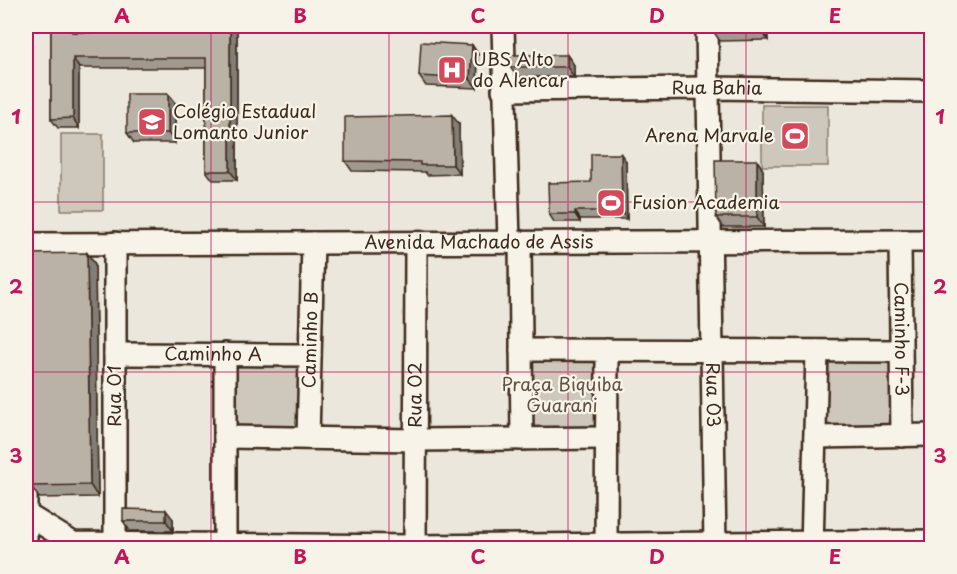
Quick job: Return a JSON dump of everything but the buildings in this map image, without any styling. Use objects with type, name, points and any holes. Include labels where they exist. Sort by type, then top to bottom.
[{"type":"street","points":[[503,26],[503,90],[521,350],[522,439]]},
{"type":"street","name":"Rua 03","points":[[707,26],[715,545]]},
{"type":"street","name":"Rua Bahia","points":[[503,90],[707,87],[932,91]]},
{"type":"street","name":"Avenida Machado de Assis","points":[[26,244],[932,241]]},
{"type":"street","name":"Caminho F-3","points":[[900,242],[902,436]]},
{"type":"street","name":"Rua 01","points":[[115,243],[115,546]]},
{"type":"street","name":"Caminho B","points":[[308,438],[313,243]]},
{"type":"street","name":"Rua 02","points":[[415,547],[416,243]]},
{"type":"street","points":[[521,350],[901,351]]},
{"type":"street","points":[[606,544],[607,350]]},
{"type":"street","points":[[812,545],[817,351]]},
{"type":"street","name":"Caminho A","points":[[115,354],[310,355]]},
{"type":"street","points":[[225,354],[225,546]]},
{"type":"street","points":[[815,437],[932,435]]},
{"type":"street","points":[[225,437],[416,440],[606,438]]},
{"type":"street","points":[[26,494],[26,549]]},
{"type":"street","points":[[26,514],[68,546],[415,547],[606,544],[812,545],[932,542]]},
{"type":"green space","name":"Arena Marvale","points":[[762,105],[828,105],[828,166],[762,166]]},
{"type":"green space","points":[[61,134],[103,134],[103,210],[61,210]]},
{"type":"green space","name":"Praça Biquiba Guarani","points":[[601,356],[601,433],[524,433],[523,357]]},
{"type":"green space","points":[[821,356],[900,357],[899,433],[820,431]]},
{"type":"green space","points":[[230,359],[302,360],[302,437],[229,436]]},
{"type":"place","name":"UBS Alto do Alencar","points":[[452,70]]},
{"type":"place","name":"Colégio Estadual Lomanto Junior","points":[[152,122]]},
{"type":"place","name":"Arena Marvale","points":[[795,136]]},
{"type":"place","name":"Fusion Academia","points":[[611,203]]}]
